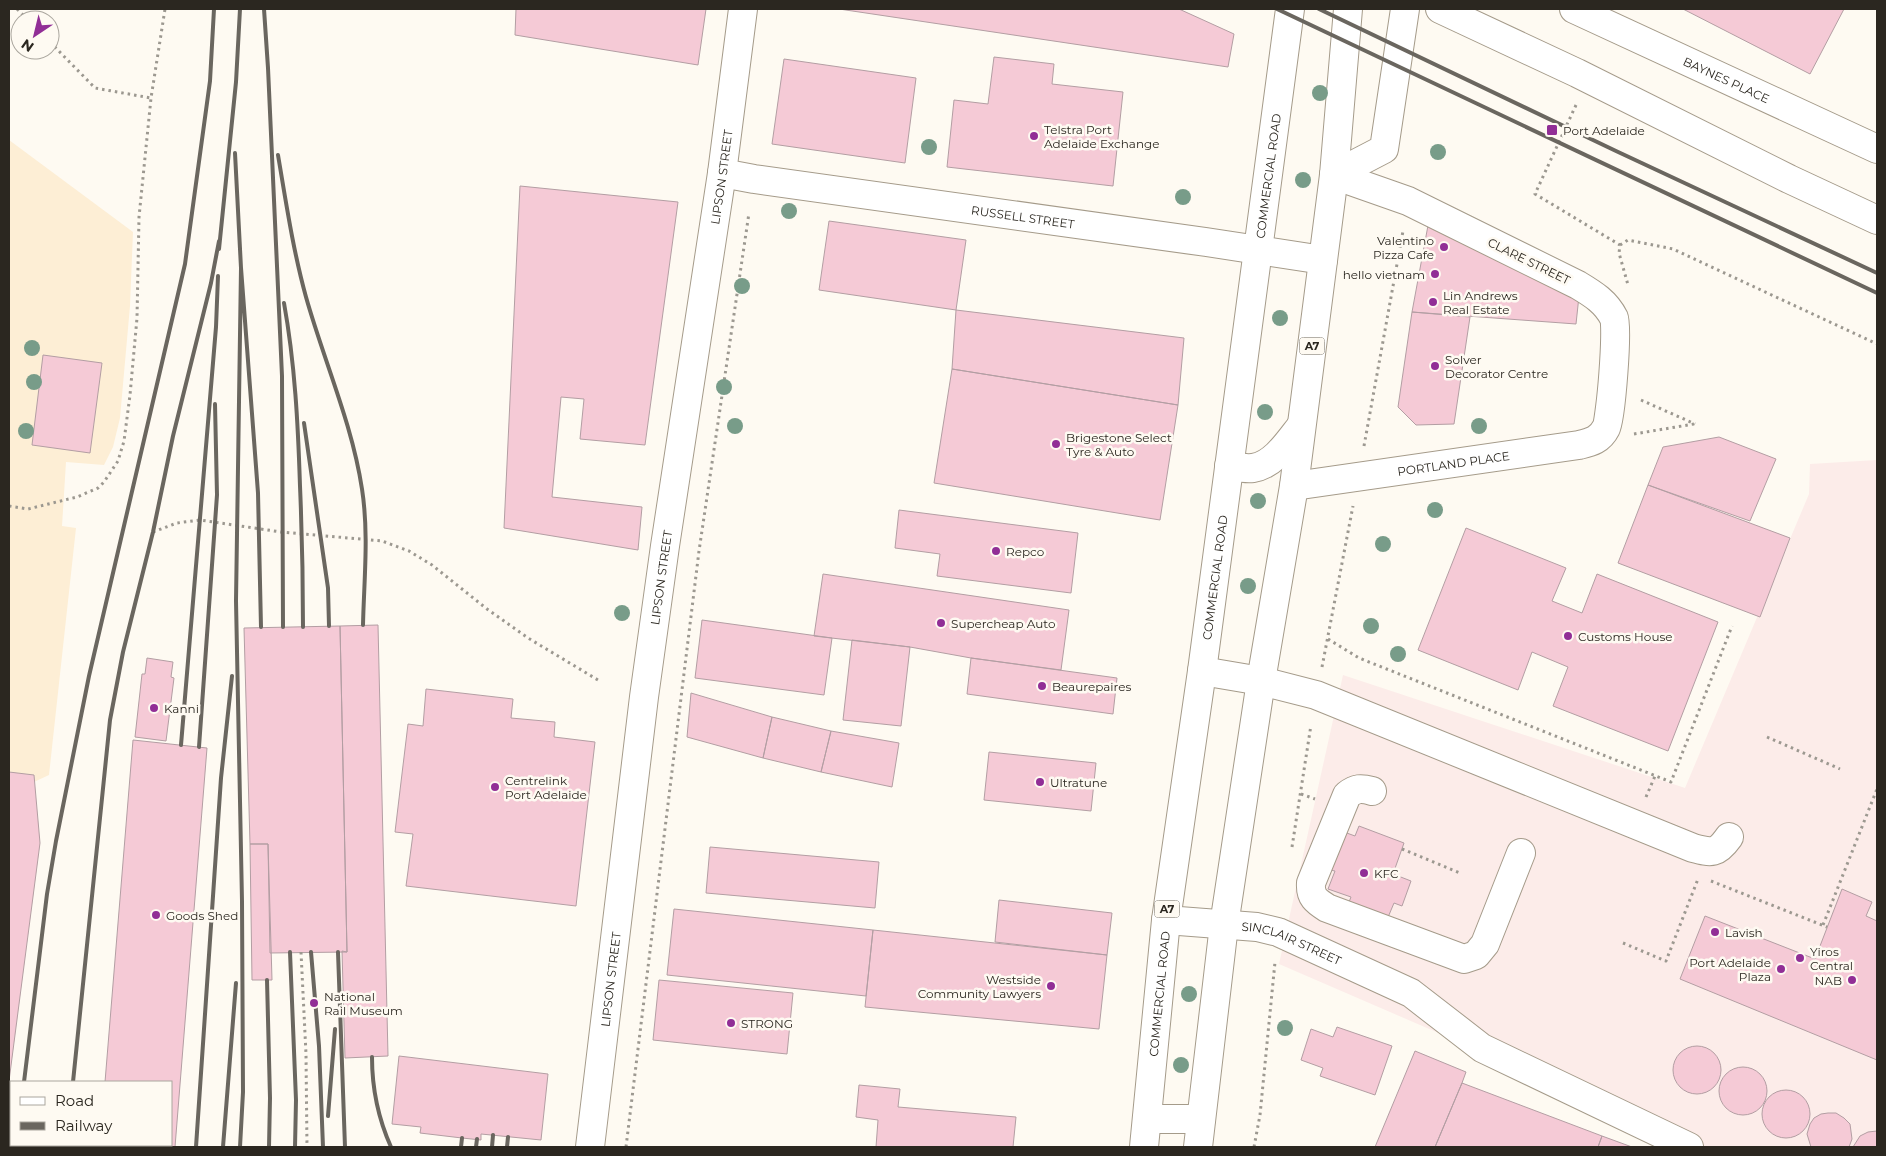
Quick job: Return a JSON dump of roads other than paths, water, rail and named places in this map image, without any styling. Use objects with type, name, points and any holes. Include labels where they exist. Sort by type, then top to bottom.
[{"type":"street","name":"LIPSON STREET","points":[[590,1147],[644,697],[722,173],[743,9]]},
{"type":"street","name":"COMMERCIAL ROAD","points":[[1144,1147],[1166,920],[1202,671],[1290,9]]},
{"type":"street","name":"A7","points":[[1198,1147],[1224,925],[1261,681],[1294,486],[1334,175],[1348,9]]},
{"type":"street","points":[[1334,175],[1384,149],[1405,9]]},
{"type":"street","points":[[1440,9],[1577,73],[1789,179],[1877,220]]},
{"type":"street","name":"BAYNES PLACE","points":[[1574,9],[1877,149]]},
{"type":"street","name":"RUSSELL STREET","points":[[722,173],[1323,260]]},
{"type":"street","name":"CLARE STREET","points":[[1334,175],[1408,202],[1569,280],[1601,299],[1615,319],[1616,333],[1602,434]]},
{"type":"street","points":[[1229,466],[1254,468],[1265,464],[1277,456],[1301,426]]},
{"type":"street","name":"PORTLAND PLACE","points":[[1294,486],[1579,445],[1602,434]]},
{"type":"street","points":[[1202,671],[1261,681],[1316,695],[1693,848],[1710,852],[1722,848],[1729,837]]},
{"type":"street","points":[[1372,791],[1354,789],[1347,795],[1311,883],[1310,892],[1316,901],[1326,908],[1464,959],[1476,955],[1485,944],[1521,853]]},
{"type":"street","name":"SINCLAIR STREET","points":[[1166,920],[1257,927],[1278,932],[1411,992],[1482,1048],[1689,1147]]},
{"type":"street","points":[[1147,1119],[1201,1119]]},
{"type":"railway","points":[[24,1081],[47,894],[56,841],[89,676],[185,264],[210,81],[214,9]]},
{"type":"railway","points":[[219,249],[236,82],[240,9]]},
{"type":"railway","points":[[264,9],[282,376],[283,627]]},
{"type":"railway","points":[[1277,9],[1877,293]]},
{"type":"railway","points":[[1319,9],[1877,273]]},
{"type":"railway","points":[[235,153],[241,268]]},
{"type":"railway","points":[[278,155],[301,279],[352,440],[362,489],[366,540],[363,625]]},
{"type":"railway","points":[[73,1081],[110,720],[123,652],[153,532],[173,436],[211,283],[219,241]]},
{"type":"railway","points":[[240,1147],[243,1092],[242,901],[236,601],[241,268],[258,493],[261,627]]},
{"type":"railway","points":[[181,745],[216,327],[218,276]]},
{"type":"railway","points":[[284,303],[291,349],[297,417],[302,539],[303,627]]},
{"type":"railway","points":[[199,747],[217,495],[215,404]]},
{"type":"railway","points":[[304,423],[328,588],[329,626]]},
{"type":"railway","points":[[196,1147],[221,778],[232,676]]},
{"type":"railway","points":[[290,952],[296,1100],[295,1147]]},
{"type":"railway","points":[[311,952],[319,1046],[323,1147]]},
{"type":"railway","points":[[338,952],[345,1147]]},
{"type":"railway","points":[[267,980],[270,1098],[269,1147]]},
{"type":"railway","points":[[223,1147],[236,983]]},
{"type":"railway","points":[[328,1116],[335,1029]]},
{"type":"railway","points":[[372,1057],[377,1103],[391,1147]]},
{"type":"railway","points":[[492,1147],[493,1135]]},
{"type":"railway","points":[[507,1147],[508,1137]]},
{"type":"railway","points":[[461,1147],[462,1138]]},
{"type":"railway","points":[[476,1147],[477,1139]]},
{"type":"place","name":"Port Adelaide","points":[[1552,130]]},
{"type":"place","name":"Telstra Port Adelaide Exchange","points":[[1034,136]]},
{"type":"place","name":"Valentino Pizza Cafe","points":[[1444,247]]},
{"type":"place","name":"hello vietnam","points":[[1435,274]]},
{"type":"place","name":"Lin Andrews Real Estate","points":[[1433,302]]},
{"type":"place","name":"Solver Decorator Centre","points":[[1435,366]]},
{"type":"place","name":"Brigestone Select Tyre & Auto","points":[[1056,444]]},
{"type":"place","name":"Repco","points":[[996,551]]},
{"type":"place","name":"Supercheap Auto","points":[[941,623]]},
{"type":"place","name":"Customs House","points":[[1568,636]]},
{"type":"place","name":"Beaurepaires","points":[[1042,686]]},
{"type":"place","name":"Kanni","points":[[154,708]]},
{"type":"place","name":"Ultratune","points":[[1040,782]]},
{"type":"place","name":"Centrelink Port Adelaide","points":[[495,787]]},
{"type":"place","name":"KFC","points":[[1364,873]]},
{"type":"place","name":"Goods Shed","points":[[156,915]]},
{"type":"place","name":"Lavish","points":[[1715,932]]},
{"type":"place","name":"Yiros Central","points":[[1800,958]]},
{"type":"place","name":"Port Adelaide Plaza","points":[[1781,969]]},
{"type":"place","name":"NAB","points":[[1852,980]]},
{"type":"place","name":"Westside Community Lawyers","points":[[1051,986]]},
{"type":"place","name":"National Rail Museum","points":[[314,1003]]},
{"type":"place","name":"STRONG","points":[[731,1023]]}]
